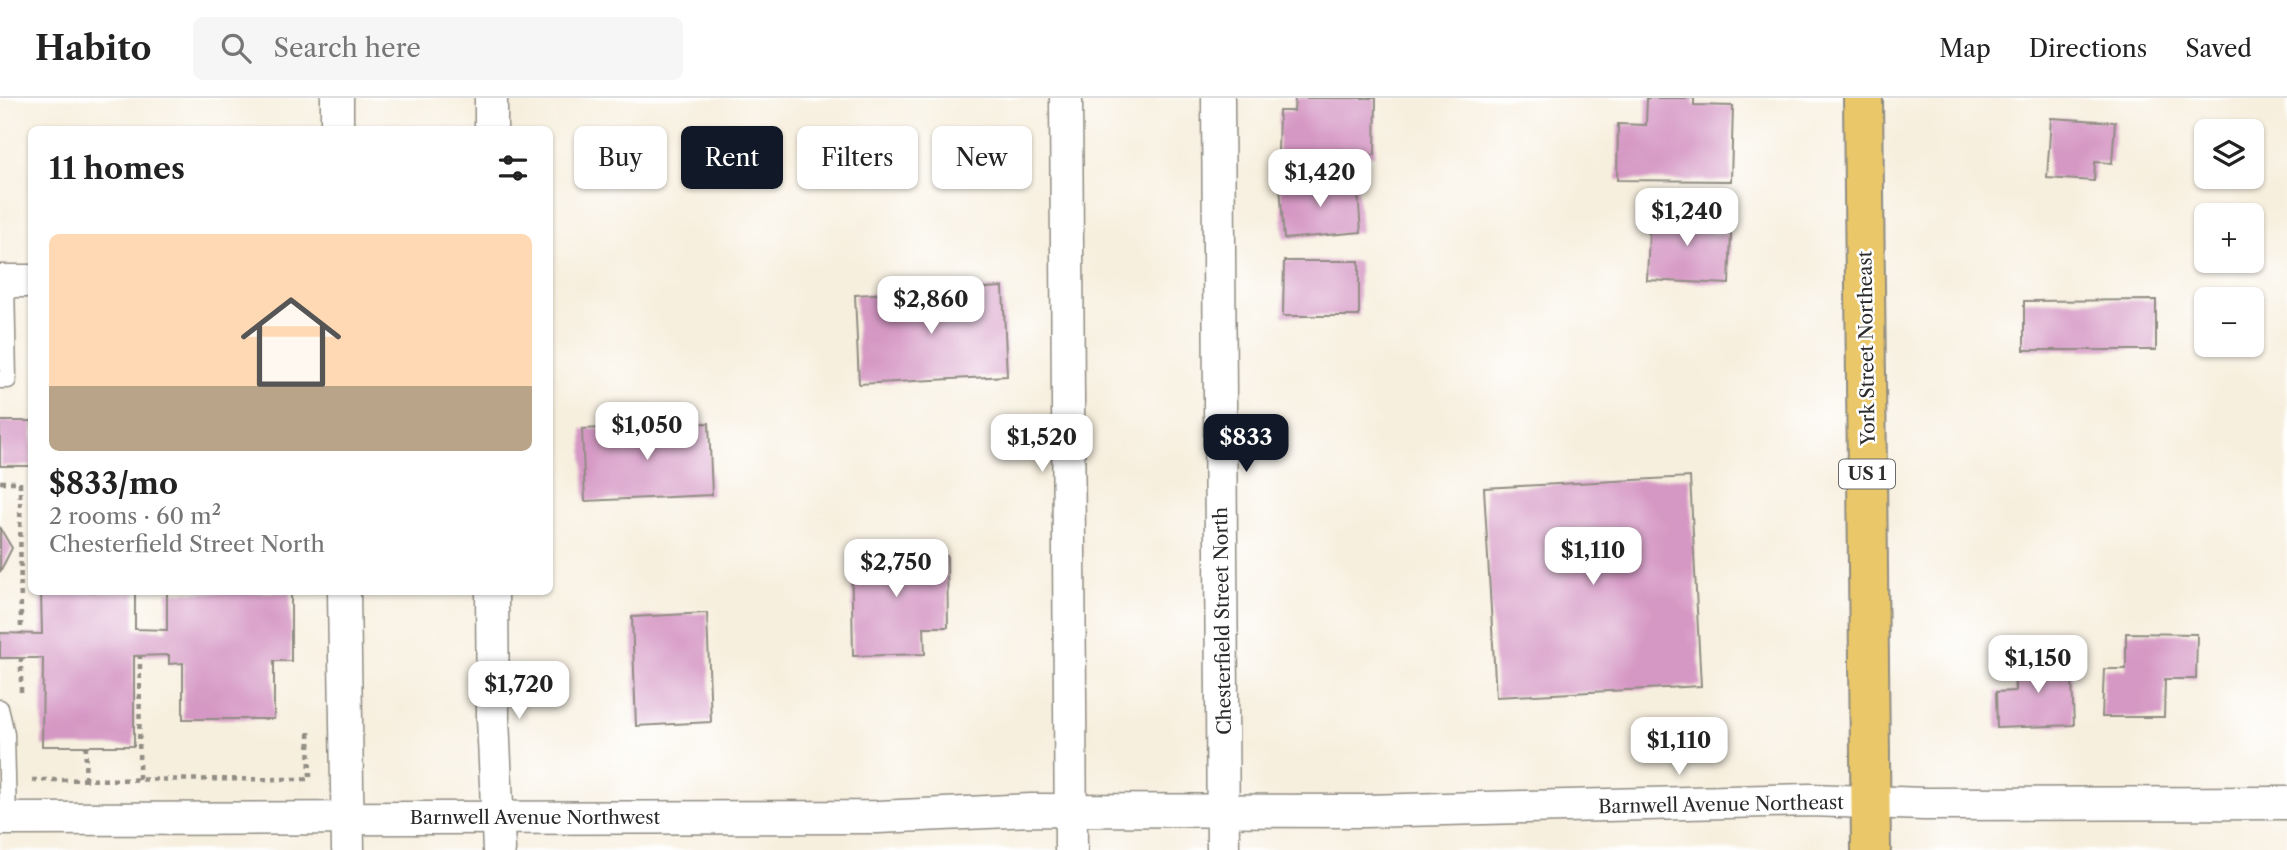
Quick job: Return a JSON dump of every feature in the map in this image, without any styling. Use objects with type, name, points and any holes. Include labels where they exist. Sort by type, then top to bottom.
[{"type":"main road","name":"York Street Northeast","points":[[1863,98],[1871,850]]},
{"type":"street","points":[[337,98],[337,126]]},
{"type":"street","points":[[491,98],[491,126]]},
{"type":"street","points":[[1066,98],[1071,850]]},
{"type":"street","name":"Chesterfield Street North","points":[[1218,98],[1223,850]]},
{"type":"street","points":[[344,595],[348,850]]},
{"type":"street","points":[[492,595],[493,718],[499,850]]},
{"type":"street","name":"Barnwell Avenue Northeast","points":[[1070,810],[1224,811],[1810,800],[1871,803],[2287,803]]},
{"type":"street","name":"Barnwell Avenue Northwest","points":[[4,820],[878,817],[1070,810]]},
{"type":"lane","points":[[0,380],[8,380],[12,281]]},
{"type":"lane","points":[[0,708],[6,734],[4,820]]},
{"type":"path","points":[[0,482],[20,482],[21,633]]},
{"type":"path","points":[[139,779],[140,656]]},
{"type":"path","points":[[85,780],[86,745]]},
{"type":"path","points":[[7,780],[310,779]]},
{"type":"building","points":[[1295,98],[1376,98],[1375,155],[1278,153],[1279,111],[1294,111]]},
{"type":"building","points":[[1647,98],[1694,98],[1694,105],[1733,106],[1731,181],[1617,180],[1618,124],[1646,125]]},
{"type":"building","points":[[2051,118],[2115,122],[2112,163],[2095,162],[2094,181],[2047,178]]},
{"type":"building","points":[[1357,179],[1361,232],[1284,239],[1280,186]]},
{"type":"building","points":[[1650,209],[1713,211],[1712,233],[1731,234],[1729,284],[1647,280]]},
{"type":"building","points":[[1284,261],[1359,261],[1359,316],[1283,316]]},
{"type":"building","points":[[1003,287],[1007,376],[859,384],[855,295]]},
{"type":"building","points":[[2156,300],[2156,350],[2024,350],[2024,301]]},
{"type":"building","points":[[0,421],[28,421],[28,466],[0,466]]},
{"type":"building","points":[[709,423],[712,495],[585,501],[582,429]]},
{"type":"building","points":[[1690,477],[1701,686],[1496,697],[1484,488]]},
{"type":"building","points":[[0,528],[12,548],[0,572]]},
{"type":"building","points":[[923,546],[923,557],[947,556],[948,627],[924,627],[925,654],[853,656],[851,548]]},
{"type":"building","points":[[41,595],[135,595],[135,629],[167,630],[167,595],[291,595],[291,661],[274,661],[274,719],[183,719],[183,663],[169,664],[169,655],[134,656],[134,746],[42,746],[43,658],[0,658],[0,633],[42,634]]},
{"type":"building","points":[[707,613],[711,722],[636,726],[632,617]]},
{"type":"building","points":[[2126,633],[2197,634],[2196,679],[2165,679],[2164,717],[2102,717],[2104,669],[2126,669]]},
{"type":"building","points":[[2071,658],[2074,725],[1997,728],[1996,692],[2015,691],[2014,661]]}]
